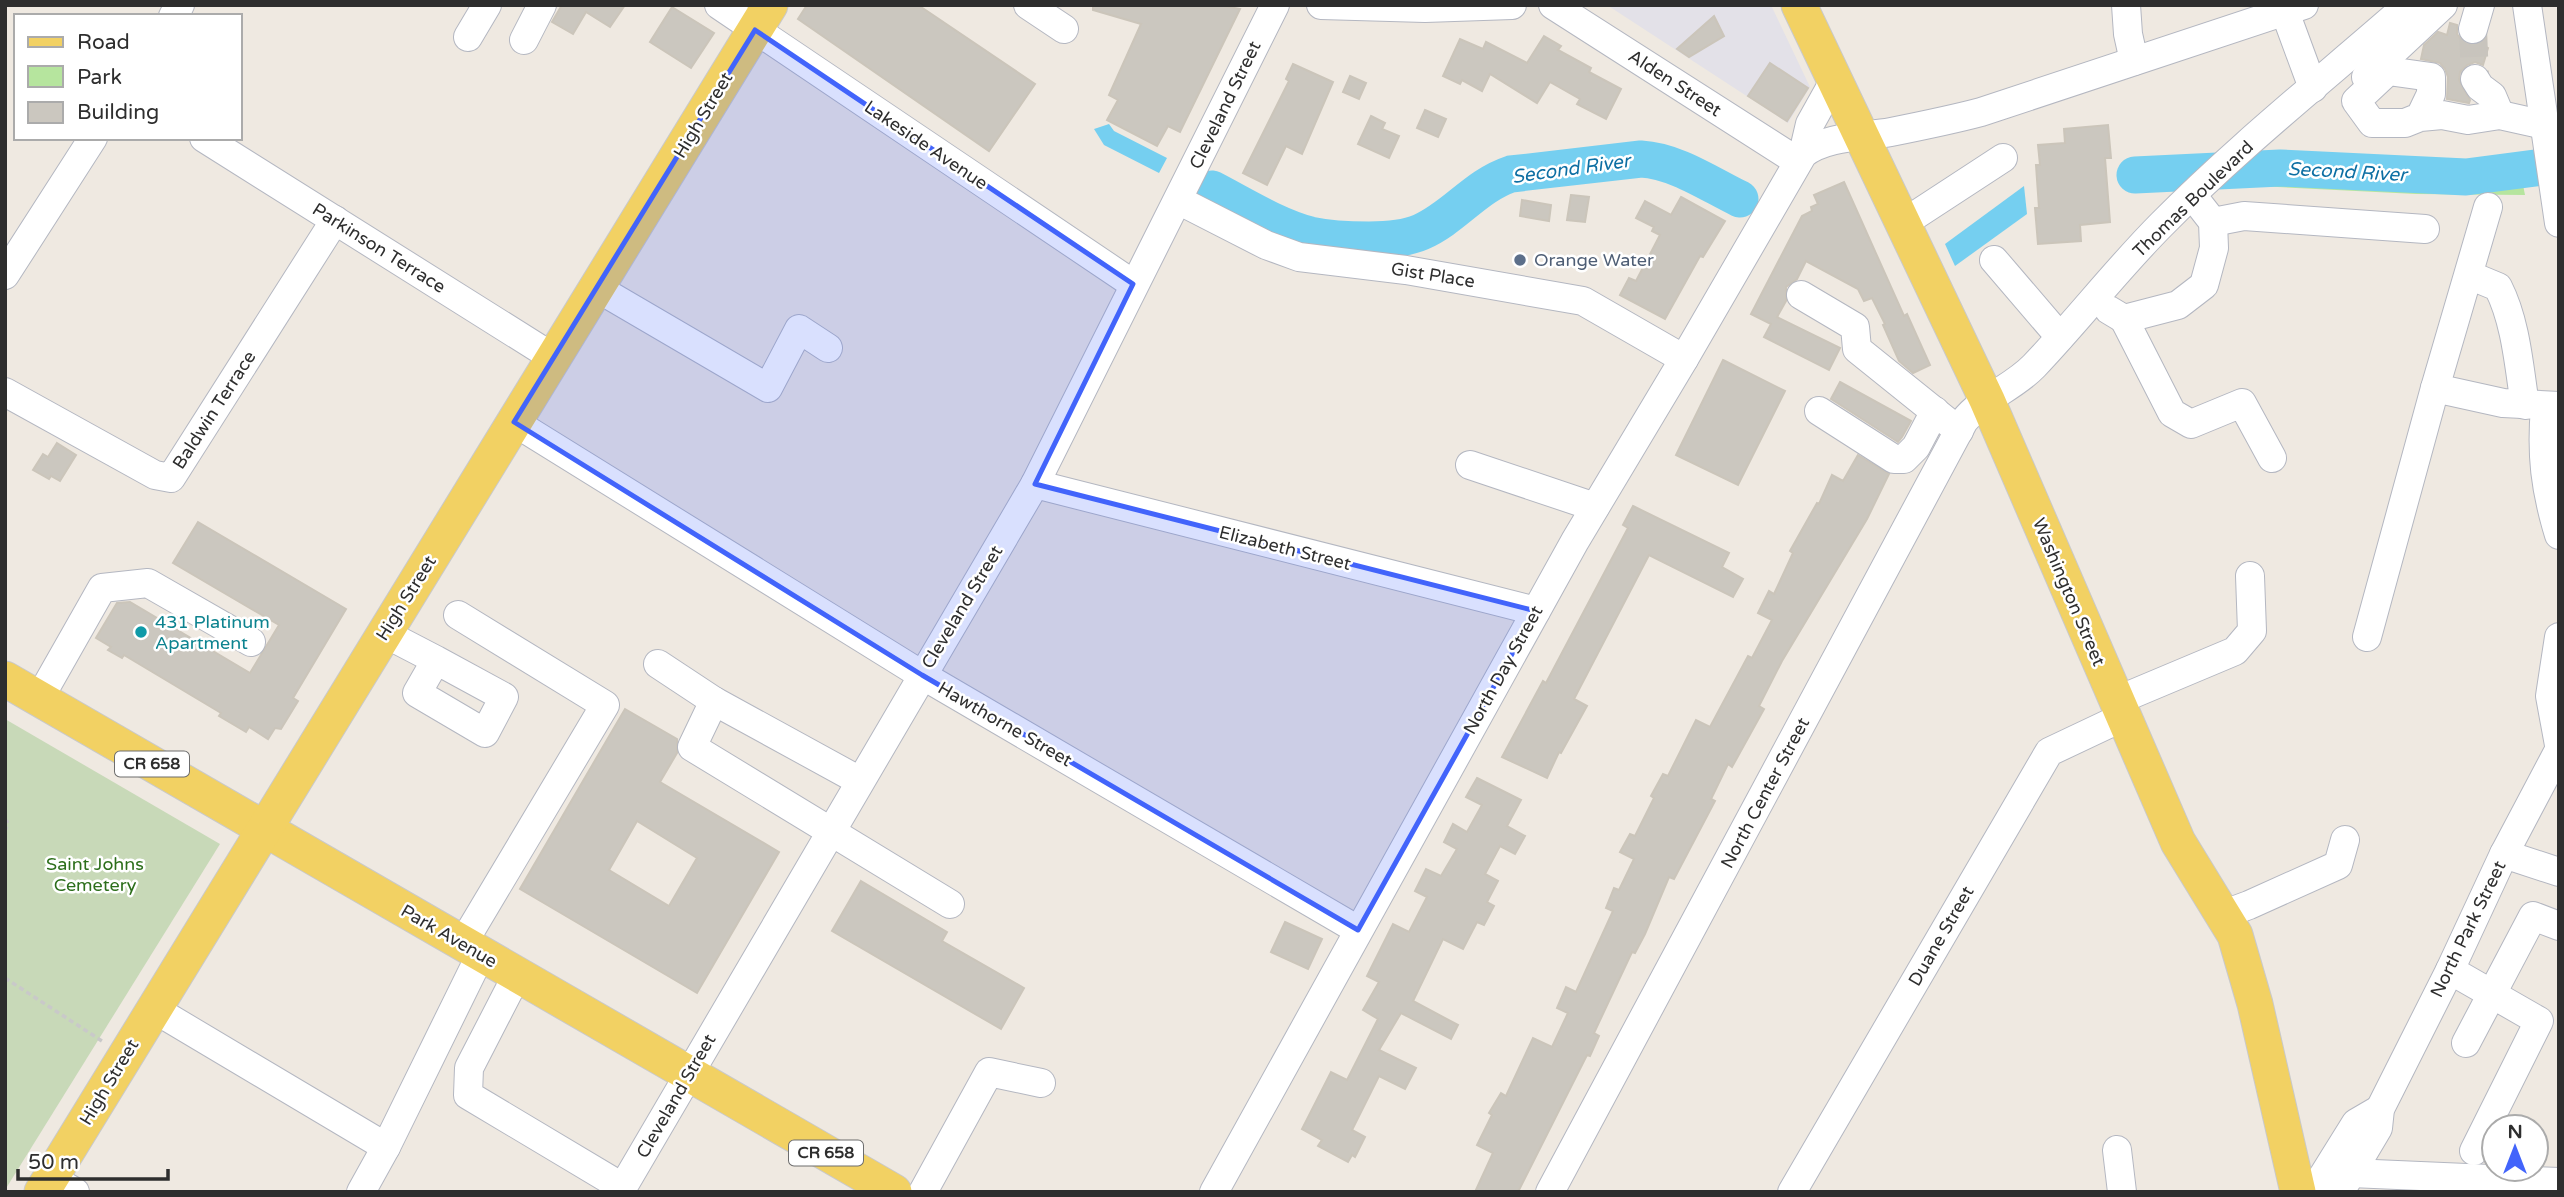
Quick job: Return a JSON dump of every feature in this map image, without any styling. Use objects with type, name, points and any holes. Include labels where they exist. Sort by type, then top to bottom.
[{"type":"main road","name":"Washington Street","points":[[1799,5],[1987,400],[2178,842],[2235,934],[2255,1004],[2298,1192]]},
{"type":"main road","name":"High Street","points":[[56,1187],[154,1009],[762,18]]},
{"type":"main road","name":"Park Avenue","points":[[5,680],[894,1192]]},
{"type":"street","points":[[468,37],[487,5]]},
{"type":"street","points":[[524,40],[542,5]]},
{"type":"street","name":"Lakeside Avenue","points":[[719,5],[762,18],[1133,284]]},
{"type":"street","points":[[1028,5],[1064,29]]},
{"type":"street","name":"Cleveland Street","points":[[621,1190],[1035,484],[1275,5]]},
{"type":"street","points":[[1321,5],[1413,8],[1512,5]]},
{"type":"street","name":"Alden Street","points":[[1553,5],[1800,158]]},
{"type":"street","points":[[2126,5],[2134,61]]},
{"type":"street","name":"Thomas Boulevard","points":[[1987,400],[2022,378],[2092,299],[2195,192],[2408,5]]},
{"type":"street","points":[[2356,101],[2358,84],[2443,5]]},
{"type":"street","points":[[1800,158],[1819,145],[1933,124],[1981,112],[2295,8],[2319,82],[2343,99],[2356,101],[2372,122],[2405,122],[2420,117],[2442,115],[2468,120],[2500,115],[2545,129]]},
{"type":"street","points":[[2526,10],[2558,215]]},
{"type":"street","points":[[2356,101],[2388,71],[2431,77],[2431,94],[2420,117]]},
{"type":"street","points":[[2475,79],[2491,96],[2500,115]]},
{"type":"street","name":"North Day Street","points":[[1214,1192],[1536,611],[1800,158],[1810,124],[1834,81]]},
{"type":"street","points":[[5,275],[92,140]]},
{"type":"street","name":"Parkinson Terrace","points":[[207,140],[554,358]]},
{"type":"street","points":[[1902,224],[2003,158]]},
{"type":"street","points":[[2124,320],[2178,305],[2204,285],[2214,248],[2213,222],[2195,192]]},
{"type":"street","name":"Gist Place","points":[[1178,200],[1266,245],[1299,257],[1406,270],[1583,300],[1684,359]]},
{"type":"street","points":[[2367,638],[2435,388],[2488,207]]},
{"type":"street","points":[[2213,222],[2244,216],[2425,229]]},
{"type":"street","name":"Baldwin Terrace","points":[[5,392],[155,475],[171,478],[335,220]]},
{"type":"street","points":[[1994,260],[2060,337]]},
{"type":"street","points":[[2469,275],[2498,287],[2543,406],[2543,465],[2548,500],[2559,535]]},
{"type":"street","points":[[597,288],[768,388],[799,329],[828,348]]},
{"type":"street","points":[[1801,295],[1855,327],[1857,349],[1959,430]]},
{"type":"street","points":[[2092,299],[2124,320],[2172,413],[2191,424],[2242,403],[2272,457]]},
{"type":"street","points":[[2435,388],[2503,403],[2543,406]]},
{"type":"street","name":"North Center Street","points":[[1550,1192],[1959,430],[1971,413],[1987,400]]},
{"type":"street","points":[[1819,411],[1894,458],[1904,459],[1916,447],[1935,411]]},
{"type":"street","name":"Hawthorne Street","points":[[514,422],[922,675],[1358,930]]},
{"type":"street","points":[[1470,465],[1595,507]]},
{"type":"street","name":"Elizabeth Street","points":[[1035,484],[1536,611]]},
{"type":"street","name":"Duane Street","points":[[1792,1192],[2049,752],[2119,709],[2235,652],[2252,631],[2250,576]]},
{"type":"street","points":[[38,699],[102,588],[148,583],[251,642]]},
{"type":"street","points":[[360,1192],[386,1147],[472,949],[605,705],[458,615]]},
{"type":"street","points":[[384,633],[436,660]]},
{"type":"street","points":[[2559,637],[2550,696],[2559,748]]},
{"type":"street","points":[[658,664],[715,701],[860,781]]},
{"type":"street","points":[[715,701],[692,747],[950,904]]},
{"type":"street","name":"North Park Street","points":[[2346,1182],[2378,1128],[2380,1109],[2450,970],[2504,854],[2559,748]]},
{"type":"street","points":[[2222,915],[2337,865],[2345,840]]},
{"type":"street","points":[[2504,854],[2559,872]]},
{"type":"street","points":[[2466,1043],[2533,916],[2559,926]]},
{"type":"street","points":[[2450,970],[2492,994],[2549,1019],[2474,1151]]},
{"type":"street","points":[[517,975],[469,1068],[468,1094],[621,1190]]},
{"type":"street","points":[[154,1009],[386,1147]]},
{"type":"street","points":[[923,1192],[989,1072],[1041,1083]]},
{"type":"street","name":"North Park Street","points":[[2313,1192],[2356,1124],[2380,1109]]},
{"type":"street","points":[[2117,1150],[2122,1192]]},
{"type":"street","points":[[2346,1182],[2559,1182]]},
{"type":"path","points":[[5,819],[8,823],[5,831]]},
{"type":"path","points":[[5,978],[102,1041]]},
{"type":"highlighted area","points":[[755,30],[1133,284],[1035,484],[1536,611],[1358,930],[922,675],[514,422]]},
{"type":"shaded area","points":[[1607,5],[1771,5],[1810,87],[1788,123]]},
{"type":"green space","points":[[2262,159],[2518,160],[2525,195],[2416,194],[2237,185]]},
{"type":"green space","name":"Saint Johns Cemetery","points":[[5,719],[220,844],[5,1190]]},
{"type":"water","points":[[1109,124],[1114,131],[1167,158],[1159,173],[1104,145],[1094,129]]},
{"type":"water","points":[[2024,186],[2027,214],[1955,266],[1945,244]]},
{"type":"building","points":[[562,5],[625,5],[610,27],[586,12],[573,34],[552,22]]},
{"type":"building","points":[[807,5],[918,5],[1035,84],[989,151],[798,19]]},
{"type":"building","points":[[1093,5],[1219,5],[1240,9],[1180,132],[1168,126],[1157,146],[1107,120],[1118,100],[1109,95],[1141,24],[1093,10]]},
{"type":"building","points":[[672,7],[714,33],[691,68],[650,42]]},
{"type":"building","points":[[1714,16],[1724,36],[1689,57],[1677,49]]},
{"type":"building","points":[[2450,23],[2457,25],[2457,34],[2462,41],[2488,48],[2483,65],[2475,62],[2460,72],[2459,80],[2470,100],[2469,103],[2447,99],[2448,77],[2445,69],[2440,63],[2421,59],[2424,45],[2438,32],[2447,35]]},
{"type":"building","points":[[1544,36],[1561,46],[1558,50],[1591,68],[1589,72],[1621,89],[1606,119],[1577,104],[1580,99],[1550,82],[1537,103],[1490,74],[1482,91],[1462,80],[1460,84],[1443,76],[1460,39],[1483,49],[1486,42],[1527,63]]},
{"type":"building","points":[[1770,63],[1808,88],[1787,121],[1748,96]]},
{"type":"building","points":[[1293,64],[1333,82],[1302,154],[1286,146],[1267,185],[1243,173],[1289,81],[1286,79]]},
{"type":"building","points":[[1350,76],[1366,83],[1359,99],[1343,92]]},
{"type":"building","points":[[1425,110],[1446,119],[1438,137],[1417,128]]},
{"type":"building","points":[[1371,116],[1385,123],[1382,129],[1399,136],[1389,158],[1358,144]]},
{"type":"building","points":[[2108,125],[2111,158],[2105,158],[2110,222],[2080,225],[2081,241],[2038,244],[2035,208],[2039,208],[2036,165],[2040,165],[2038,145],[2065,143],[2064,129]]},
{"type":"building","points":[[1844,182],[1904,316],[1907,314],[1930,365],[1913,373],[1899,361],[1872,298],[1864,301],[1858,289],[1806,261],[1797,279],[1786,287],[1786,301],[1777,317],[1840,348],[1829,370],[1764,337],[1771,324],[1751,314],[1802,216],[1818,204],[1814,195]]},
{"type":"building","points":[[1571,195],[1589,197],[1585,222],[1567,220]]},
{"type":"building","points":[[1681,197],[1725,221],[1703,257],[1700,256],[1665,319],[1620,295],[1629,278],[1636,281],[1660,235],[1652,231],[1654,227],[1636,218],[1645,201],[1671,215]]},
{"type":"building","points":[[1522,200],[1551,205],[1549,221],[1520,216]]},
{"type":"building","points":[[1723,360],[1785,391],[1738,485],[1676,455]]},
{"type":"building","points":[[1840,382],[1911,421],[1898,442],[1831,399]]},
{"type":"building","points":[[57,443],[76,455],[60,481],[51,476],[49,479],[33,470],[43,454],[48,457]]},
{"type":"building","points":[[1858,455],[1889,474],[1867,519],[1782,661],[1759,706],[1764,709],[1732,767],[1728,764],[1711,799],[1715,801],[1674,879],[1669,877],[1645,934],[1635,953],[1632,952],[1594,1033],[1599,1036],[1590,1056],[1587,1055],[1518,1192],[1475,1192],[1493,1153],[1477,1145],[1492,1115],[1489,1113],[1501,1093],[1506,1096],[1533,1038],[1552,1047],[1568,1013],[1557,1008],[1566,987],[1576,992],[1613,911],[1606,908],[1614,888],[1619,890],[1634,859],[1620,852],[1630,834],[1635,836],[1654,798],[1651,796],[1663,774],[1668,776],[1696,720],[1710,727],[1748,656],[1752,658],[1772,620],[1758,613],[1769,591],[1774,594],[1793,553],[1790,551],[1817,503],[1819,504],[1832,475],[1843,481]]},
{"type":"building","points":[[1633,506],[1729,553],[1722,567],[1743,579],[1733,597],[1649,555],[1574,699],[1587,706],[1561,753],[1559,752],[1547,778],[1502,757],[1543,681],[1546,683],[1628,528],[1623,525]]},
{"type":"building","name":"431 Platinum Apartment","points":[[198,522],[346,609],[293,698],[298,701],[281,729],[275,728],[268,739],[249,727],[246,732],[219,716],[221,713],[124,655],[122,658],[108,650],[111,647],[96,638],[117,603],[130,602],[250,673],[279,625],[173,563]]},
{"type":"building","points":[[625,709],[677,739],[677,753],[660,782],[779,852],[697,993],[520,889]],"holes":[[[637,821],[697,858],[669,906],[609,870]]]},
{"type":"building","points":[[1477,778],[1521,800],[1507,826],[1525,836],[1515,854],[1500,846],[1485,874],[1498,881],[1487,902],[1494,906],[1484,925],[1477,922],[1463,949],[1443,939],[1413,1001],[1458,1025],[1451,1039],[1401,1013],[1379,1050],[1416,1068],[1405,1089],[1379,1076],[1352,1130],[1365,1137],[1355,1157],[1352,1155],[1348,1162],[1318,1146],[1322,1140],[1302,1129],[1331,1072],[1347,1080],[1378,1019],[1363,1010],[1379,982],[1367,976],[1393,924],[1409,932],[1427,897],[1415,891],[1426,869],[1441,876],[1457,849],[1444,842],[1453,824],[1467,832],[1482,805],[1466,797]]},
{"type":"building","points":[[861,881],[947,932],[942,941],[1024,988],[1001,1029],[832,931]]},
{"type":"building","points":[[1285,922],[1322,939],[1308,969],[1271,952]]},
{"type":"waterway","name":"Second River","points":[[1212,189],[1297,231],[1324,237],[1362,240],[1395,239],[1421,232],[1487,186],[1511,174],[1641,159],[1680,169],[1740,199]]},
{"type":"waterway","name":"Second River","points":[[2135,175],[2280,168],[2466,177],[2559,165]]},
{"type":"tunnel","points":[[2473,29],[2475,79]]},
{"type":"place","name":"Orange Water","points":[[1520,260]]},
{"type":"place","name":"431 Platinum Apartment","points":[[141,632]]}]
